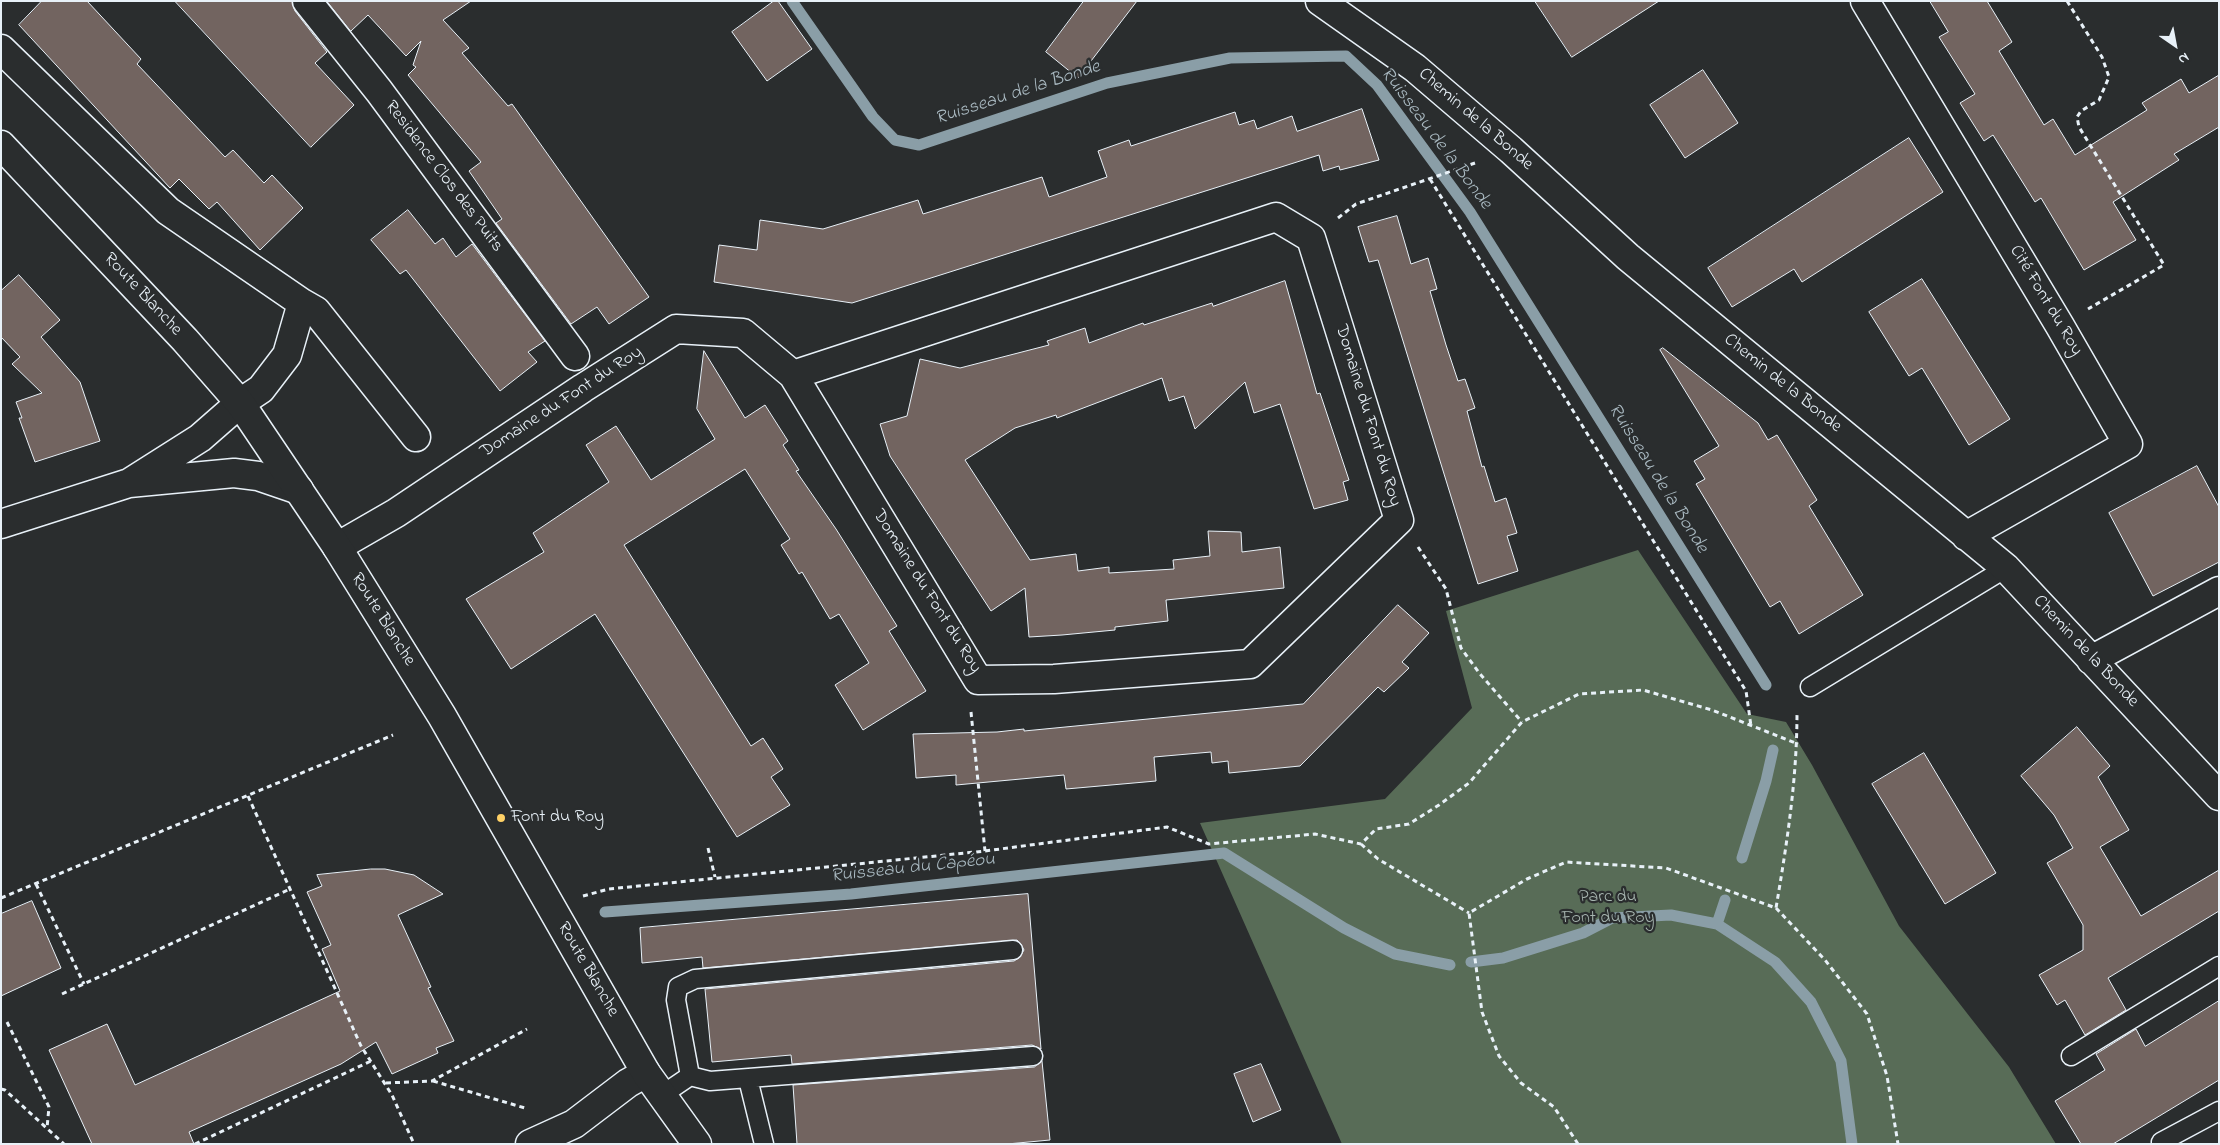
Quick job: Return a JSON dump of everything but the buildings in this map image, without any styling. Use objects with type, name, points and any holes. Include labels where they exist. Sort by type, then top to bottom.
[{"type":"street","name":"Residence Clos des Puits","points":[[307,1],[379,91],[575,356]]},
{"type":"street","name":"Chemin de la Bonde","points":[[1320,1],[1415,68],[1511,150],[1628,258],[2006,568],[2219,796]]},
{"type":"street","name":"Cité Font du Roy","points":[[1865,1],[2060,326],[2128,444],[1966,536]]},
{"type":"street","points":[[1,49],[168,211],[316,311],[416,437]]},
{"type":"street","name":"Route Blanche","points":[[1,145],[185,340],[240,403],[337,547],[442,716],[646,1073],[697,1144]]},
{"type":"street","points":[[793,375],[1276,217],[1311,238]]},
{"type":"street","name":"Domaine du Font du Roy","points":[[337,547],[396,512],[676,329],[743,333],[793,375],[978,680],[1054,679],[1250,664],[1399,520],[1311,238]]},
{"type":"street","points":[[129,483],[200,438],[240,403],[261,389],[287,355],[302,303]]},
{"type":"street","points":[[2,521],[129,483],[234,473],[258,476],[299,490]]},
{"type":"street","points":[[2092,660],[2219,591]]},
{"type":"street","points":[[530,1144],[574,1124],[628,1083],[646,1073]]},
{"type":"lane","points":[[1810,687],[2006,568]]},
{"type":"lane","points":[[690,1076],[676,1000],[678,987],[695,980],[1013,950]]},
{"type":"lane","points":[[2071,1056],[2219,966]]},
{"type":"lane","points":[[662,1095],[690,1076],[710,1081],[748,1079],[1033,1056]]},
{"type":"lane","points":[[748,1079],[764,1144]]},
{"type":"lane","points":[[2161,1142],[2219,1111]]},
{"type":"path","points":[[2060,326],[2164,265],[2079,127],[2077,117],[2081,111],[2098,100],[2109,77],[2102,57],[2068,1]]},
{"type":"path","points":[[1311,238],[1356,204],[1453,170]]},
{"type":"path","points":[[1430,178],[1746,691],[1751,726]]},
{"type":"path","points":[[1399,520],[1446,589],[1461,648],[1480,674],[1522,722]]},
{"type":"path","points":[[978,680],[971,706],[985,851]]},
{"type":"path","points":[[1361,844],[1376,829],[1409,824],[1469,783],[1522,722],[1579,694],[1643,690],[1712,710],[1798,744]]},
{"type":"path","points":[[1,898],[393,735]]},
{"type":"path","points":[[1776,908],[1790,822],[1797,739]]},
{"type":"path","points":[[248,796],[361,1046],[385,1083],[414,1144]]},
{"type":"path","points":[[582,896],[609,889],[985,851],[1166,827],[1209,844],[1315,834],[1361,844],[1378,859],[1469,913]]},
{"type":"path","points":[[708,848],[714,877]]},
{"type":"path","points":[[1469,913],[1527,879],[1566,862],[1666,868],[1776,908],[1825,960],[1867,1014],[1887,1076],[1898,1144]]},
{"type":"path","points":[[36,884],[84,984]]},
{"type":"path","points":[[62,994],[290,889]]},
{"type":"path","points":[[1469,913],[1482,1012],[1499,1056],[1521,1083],[1554,1107],[1578,1144]]},
{"type":"path","points":[[6,1022],[49,1107],[47,1128]]},
{"type":"path","points":[[432,1081],[527,1029]]},
{"type":"path","points":[[194,1144],[371,1061]]},
{"type":"path","points":[[385,1083],[432,1081],[527,1109]]},
{"type":"path","points":[[1,1089],[5,1090],[64,1144]]},
{"type":"green space","name":"Parc du Font du Roy","points":[[1638,550],[1747,714],[1786,722],[1812,765],[1899,926],[2009,1067],[2056,1144],[1342,1144],[1200,823],[1385,799],[1472,708],[1446,611]]},
{"type":"waterway","name":"Ruisseau de la Bonde","points":[[792,1],[873,117],[895,140],[919,145],[1107,83],[1230,58],[1346,56],[1377,85],[1470,212],[1766,685]]},
{"type":"waterway","points":[[1742,858],[1766,781],[1773,750]]},
{"type":"waterway","name":"Ruisseau du Capéou","points":[[605,912],[851,894],[1224,853],[1344,928],[1395,954],[1450,965]]},
{"type":"waterway","points":[[1717,924],[1725,900]]},
{"type":"waterway","points":[[1471,962],[1503,958],[1583,933],[1612,918],[1671,915],[1717,924],[1775,962],[1811,1002],[1841,1061],[1852,1144]]},
{"type":"place","name":"Font du Roy","points":[[501,818]]}]
